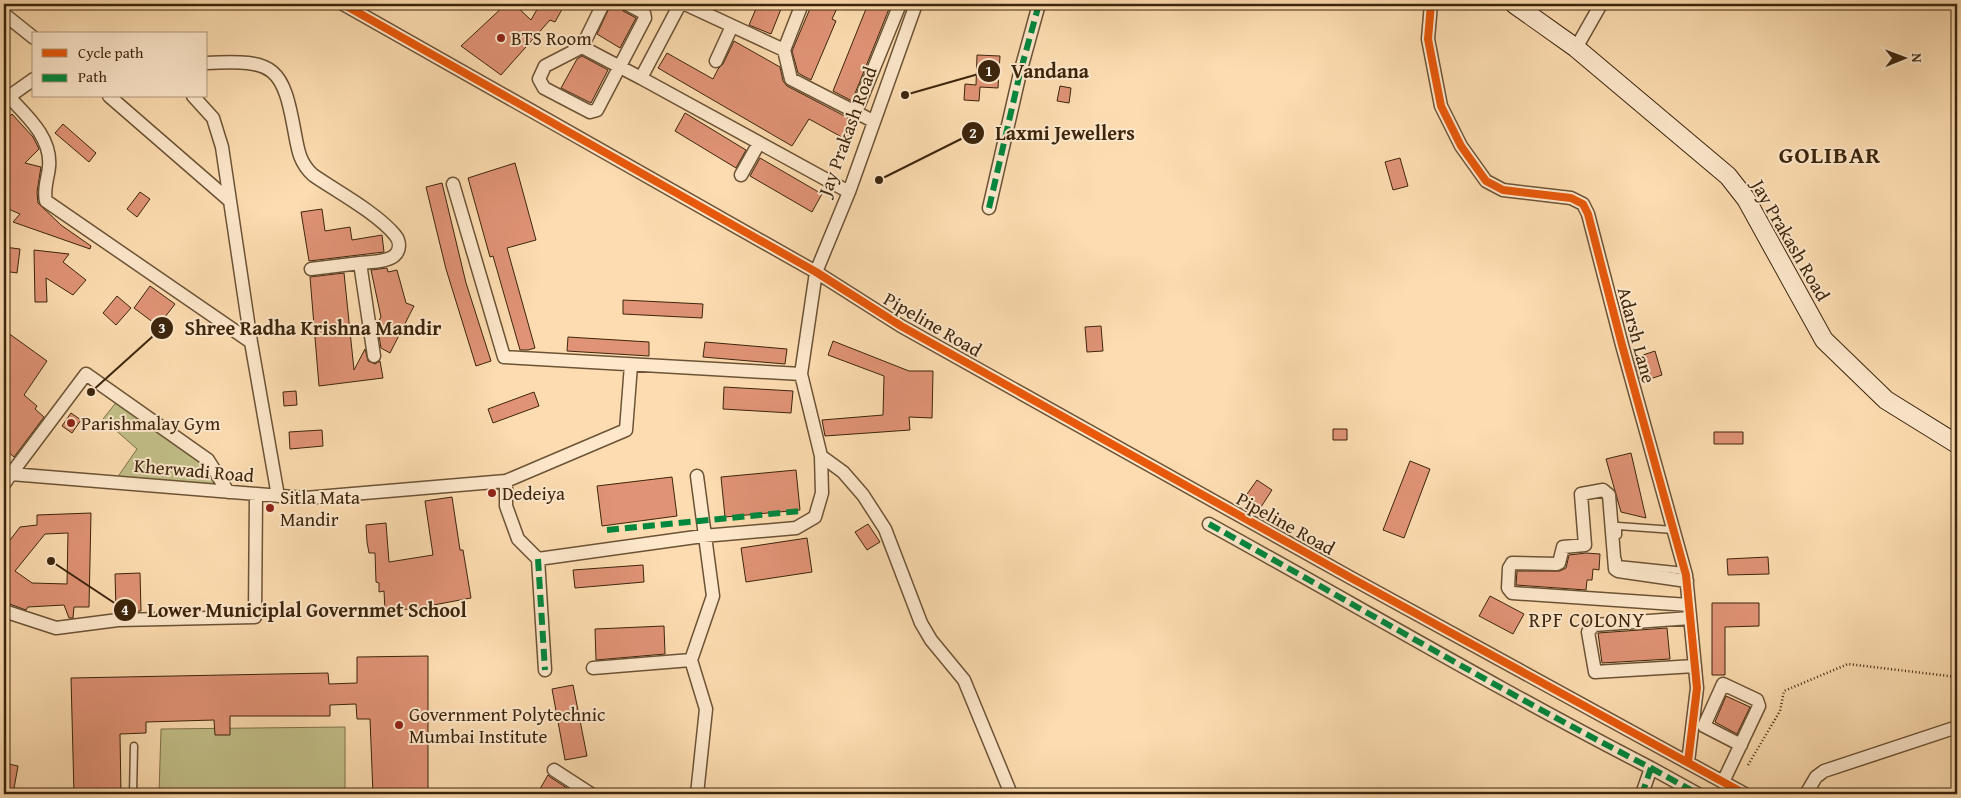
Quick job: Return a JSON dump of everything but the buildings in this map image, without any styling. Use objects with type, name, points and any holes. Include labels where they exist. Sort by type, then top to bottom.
[{"type":"street","name":"Pipeline Road","points":[[343,4],[816,272],[901,326],[1344,574],[1734,788]]},
{"type":"street","points":[[603,4],[582,47],[545,66],[539,79],[540,85],[593,112],[597,110],[621,67],[645,16],[627,4]]},
{"type":"street","points":[[641,78],[680,4]]},
{"type":"street","points":[[685,4],[784,50]]},
{"type":"street","points":[[802,4],[784,50],[791,79],[873,121]]},
{"type":"street","points":[[856,112],[900,4]]},
{"type":"street","name":"Jay Prakash Road","points":[[816,272],[849,192],[916,4]]},
{"type":"street","points":[[989,208],[1020,73],[1039,4]]},
{"type":"street","name":"Adarsh Lane","points":[[1431,4],[1428,39],[1441,106],[1461,146],[1486,181],[1503,190],[1571,198],[1583,204],[1588,214],[1686,576],[1697,688],[1688,762]]},
{"type":"street","name":"Jay Prakash Road","points":[[1514,4],[1576,48],[1728,176],[1746,198],[1824,340],[1886,400],[1957,444]]},
{"type":"street","points":[[1576,48],[1600,4]]},
{"type":"street","points":[[4,14],[32,36]]},
{"type":"street","points":[[716,61],[732,26]]},
{"type":"street","points":[[582,47],[849,192]]},
{"type":"street","points":[[208,64],[243,62],[263,66],[278,75],[284,86],[299,155],[304,167],[381,222],[396,236],[399,244],[398,250],[387,259],[311,269]]},
{"type":"street","points":[[32,80],[7,99],[39,128],[49,162],[46,201],[252,342]]},
{"type":"street","points":[[111,98],[230,201]]},
{"type":"street","points":[[195,98],[213,118],[222,147],[278,496]]},
{"type":"street","points":[[741,175],[759,142]]},
{"type":"street","points":[[454,184],[504,357],[801,374]]},
{"type":"street","points":[[360,263],[374,356]]},
{"type":"street","points":[[538,559],[703,536],[796,528],[815,517],[822,493],[821,456],[801,374],[816,272]]},
{"type":"street","name":"Kherwadi Road","points":[[6,476],[305,498],[506,481],[626,430],[631,365]]},
{"type":"street","points":[[6,476],[86,374],[208,460],[228,492]]},
{"type":"street","points":[[821,456],[843,472],[863,495],[885,529],[921,623],[931,640],[964,680],[985,727],[1011,794]]},
{"type":"street","points":[[696,476],[713,596],[691,660],[706,709],[697,794]]},
{"type":"street","points":[[506,481],[506,506],[518,539],[538,559],[545,670]]},
{"type":"street","points":[[1686,576],[1618,571],[1615,569],[1609,495],[1603,490],[1581,494],[1585,545],[1563,547],[1559,563],[1557,564],[1512,563],[1509,568],[1508,588],[1512,593],[1690,612]]},
{"type":"street","points":[[4,611],[56,628],[118,620],[254,617],[256,494]]},
{"type":"street","points":[[1209,524],[1398,628],[1463,668],[1698,794]]},
{"type":"street","points":[[1690,612],[1594,624],[1588,632],[1595,672],[1695,666]]},
{"type":"street","points":[[593,668],[691,660]]},
{"type":"street","points":[[1734,788],[1741,745],[1759,703],[1757,700],[1725,684],[1721,686],[1704,726],[1741,745]]},
{"type":"street","points":[[1697,688],[1718,692]]},
{"type":"street","points":[[1806,794],[1816,777],[1824,771],[1957,727]]},
{"type":"street","points":[[1642,794],[1651,768]]},
{"type":"street","points":[[554,770],[591,794]]},
{"type":"lane","points":[[1674,530],[1618,526],[1618,564],[1686,576]]},
{"type":"lane","points":[[134,746],[134,794]]},
{"type":"path","points":[[1734,788],[1780,711],[1784,691],[1848,664],[1957,677]]},
{"type":"shaded area","points":[[118,400],[205,463],[215,486],[117,478],[137,449],[103,419]]},
{"type":"shaded area","points":[[345,727],[345,794],[159,794],[161,729]]},
{"type":"marked path","points":[[989,208],[1020,73],[1039,4]]},
{"type":"marked path","points":[[607,530],[800,511]]},
{"type":"marked path","points":[[1209,524],[1484,678],[1651,768],[1642,794]]},
{"type":"marked path","points":[[538,559],[545,670]]},
{"type":"marked path","points":[[1651,768],[1698,794]]},
{"type":"cycle path","points":[[343,4],[816,272],[901,326],[1353,579],[1745,794]]},
{"type":"cycle path","points":[[1431,4],[1428,39],[1441,106],[1461,146],[1486,181],[1503,190],[1571,198],[1583,204],[1588,214],[1622,345],[1686,575],[1697,688],[1688,762]]},
{"type":"place","name":"BTS Room","points":[[501,38]]},
{"type":"place","name":"Vandana","points":[[905,95]]},
{"type":"place","name":"Laxmi Jewellers","points":[[879,180]]},
{"type":"place","name":"Shree Radha Krishna Mandir","points":[[91,392]]},
{"type":"place","name":"Parishmalay Gym","points":[[71,423]]},
{"type":"place","name":"Dedeiya","points":[[492,493]]},
{"type":"place","name":"Sitla Mata Mandir","points":[[270,508]]},
{"type":"place","name":"Lower Municiplal Governmet School","points":[[51,561]]},
{"type":"place","name":"Government Polytechnic Mumbai Institute","points":[[399,725]]},
{"type":"district","name":"GOLIBAR","points":[[1830,155]]},
{"type":"district","name":"RPF COLONY","points":[[1587,620]]}]
